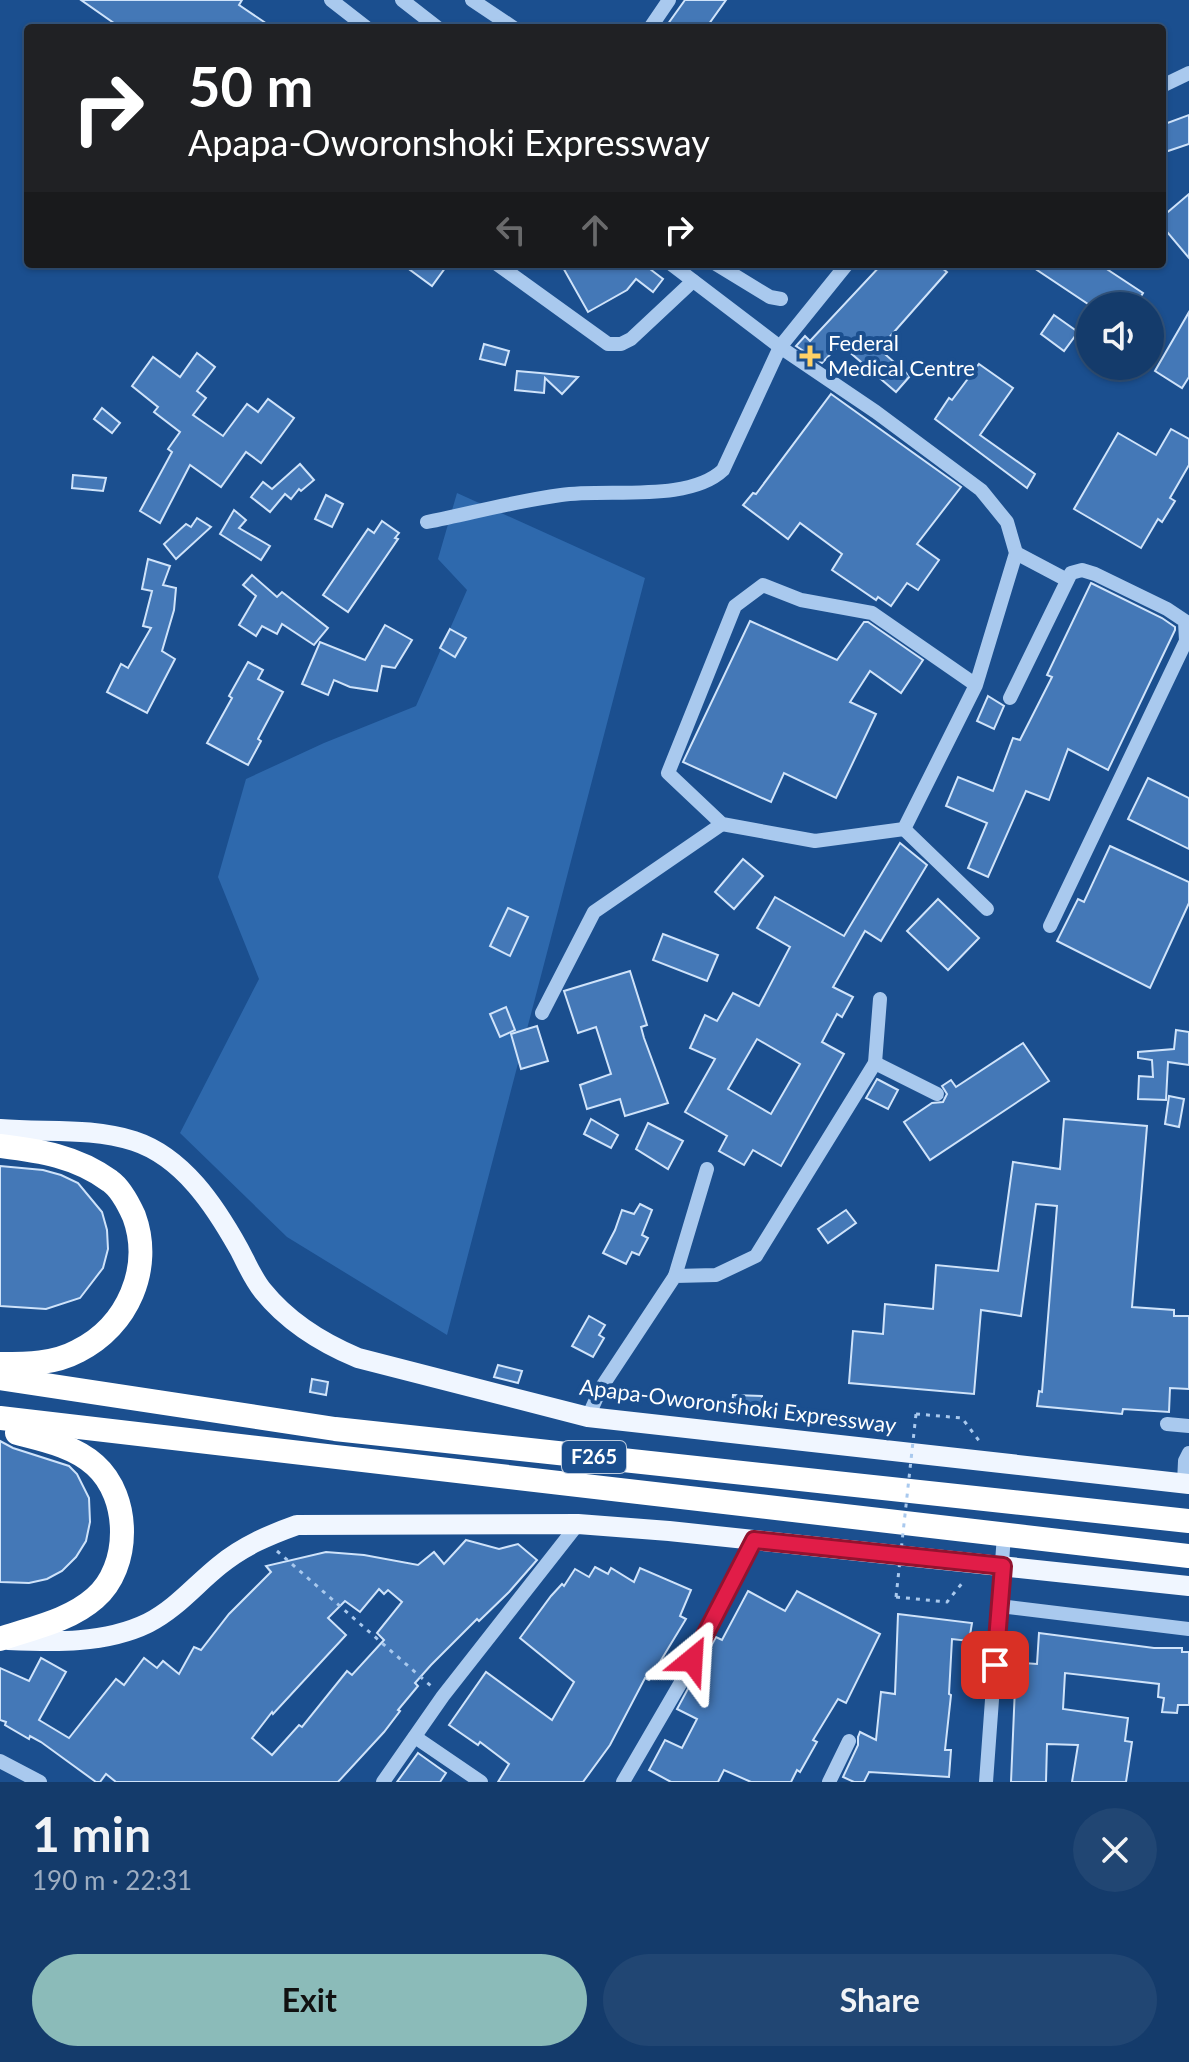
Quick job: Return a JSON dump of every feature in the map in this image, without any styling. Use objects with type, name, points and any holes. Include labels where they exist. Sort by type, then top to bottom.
[{"type":"highway","points":[[0,1146],[53,1153],[82,1164],[113,1183],[131,1208],[141,1235],[137,1286],[122,1312],[101,1336],[77,1352],[43,1363],[0,1364]]},
{"type":"highway","name":"F265","points":[[0,1378],[335,1429],[1189,1521]]},
{"type":"highway","name":"F265","points":[[0,1418],[1189,1556]]},
{"type":"highway","points":[[0,1429],[47,1440],[79,1453],[98,1467],[112,1489],[121,1512],[121,1550],[113,1574],[97,1596],[75,1612],[0,1639]]},
{"type":"main road","name":"Apapa-Oworonshoki Expressway","points":[[0,1129],[36,1133],[95,1131],[136,1141],[160,1152],[200,1189],[225,1224],[262,1290],[293,1321],[328,1345],[358,1358],[588,1417],[1186,1484]]},
{"type":"main road","points":[[0,1639],[53,1642],[109,1636],[148,1623],[183,1599],[221,1564],[263,1537],[297,1525],[578,1524],[1189,1586]]},
{"type":"street","points":[[331,0],[362,24]]},
{"type":"street","points":[[402,0],[433,24]]},
{"type":"street","points":[[472,0],[508,24]]},
{"type":"street","points":[[653,24],[669,0]]},
{"type":"street","points":[[1166,84],[1189,73]]},
{"type":"street","points":[[503,268],[608,344],[621,344],[631,339],[683,270],[780,347],[876,412],[981,490],[1007,522],[1016,553],[976,685],[904,829]]},
{"type":"street","points":[[723,268],[770,297],[781,299]]},
{"type":"street","points":[[427,522],[563,494],[645,491],[709,482],[723,470],[780,347],[844,268]]},
{"type":"street","points":[[1016,553],[1067,580]]},
{"type":"street","points":[[1010,698],[1071,573],[1095,574],[1182,617],[1186,641],[1050,926]]},
{"type":"street","points":[[904,829],[815,841],[722,824],[668,773],[735,606],[763,585],[801,600],[872,613],[976,685]]},
{"type":"street","points":[[542,1013],[594,912],[722,824]]},
{"type":"street","points":[[904,829],[987,909]]},
{"type":"street","points":[[675,1276],[716,1275],[756,1256],[875,1063],[880,999]]},
{"type":"street","points":[[875,1063],[937,1094]]},
{"type":"street","points":[[588,1417],[601,1388],[675,1276],[707,1169]]},
{"type":"street","points":[[1167,1424],[1189,1426]]},
{"type":"street","points":[[1186,1484],[1185,1461],[1189,1453]]},
{"type":"street","points":[[383,1782],[443,1696],[578,1524]]},
{"type":"street","points":[[986,1782],[1004,1535]]},
{"type":"street","points":[[623,1782],[680,1684],[754,1540]]},
{"type":"street","points":[[1000,1606],[1189,1629]]},
{"type":"street","points":[[415,1737],[481,1782]]},
{"type":"street","points":[[829,1782],[849,1741]]},
{"type":"street","points":[[0,1761],[40,1782]]},
{"type":"path","points":[[962,1418],[916,1414],[896,1597],[947,1602],[979,1563]]},
{"type":"path","points":[[263,1537],[303,1577],[443,1696]]},
{"type":"shaded area","points":[[457,493],[645,578],[447,1335],[287,1237],[180,1133],[259,979],[218,877],[246,779],[416,706],[467,590],[438,559]]},
{"type":"building","points":[[81,0],[242,0],[239,5],[267,24],[115,24]]},
{"type":"building","points":[[685,0],[726,0],[709,24],[668,24]]},
{"type":"building","points":[[1189,115],[1189,144],[1166,152],[1166,124]]},
{"type":"building","points":[[1189,194],[1189,258],[1166,231],[1166,214]]},
{"type":"building","points":[[407,268],[445,268],[432,286]]},
{"type":"building","points":[[563,268],[649,268],[663,279],[653,292],[636,279],[627,290],[588,312]]},
{"type":"building","points":[[878,268],[942,268],[947,272],[879,349],[910,376],[896,392],[840,344],[822,363],[796,346],[805,336],[810,341]]},
{"type":"building","points":[[1034,268],[1105,268],[1141,292],[1076,292],[1076,296]]},
{"type":"building","points":[[1189,312],[1189,377],[1182,388],[1164,377],[1164,355]]},
{"type":"building","points":[[1054,315],[1076,331],[1064,351],[1041,334]]},
{"type":"building","points":[[484,344],[509,351],[505,365],[480,359]]},
{"type":"building","points":[[197,353],[215,367],[197,391],[206,398],[193,415],[223,436],[247,404],[258,412],[268,399],[294,418],[261,463],[246,452],[221,487],[190,465],[160,523],[140,511],[172,452],[168,449],[180,432],[154,412],[158,407],[132,386],[153,357],[180,377]]},
{"type":"building","points":[[979,364],[1013,388],[980,435],[1035,474],[1027,488],[935,419]]},
{"type":"building","points":[[517,371],[578,377],[562,394],[545,378],[544,393],[515,390]]},
{"type":"building","points":[[831,394],[961,487],[917,544],[939,560],[918,590],[907,583],[891,606],[878,597],[876,600],[832,570],[842,554],[800,523],[788,539],[743,505],[753,493],[756,494]]},
{"type":"building","points":[[102,408],[120,423],[112,433],[94,419]]},
{"type":"building","points":[[1171,429],[1189,439],[1189,465],[1170,498],[1175,501],[1162,522],[1158,519],[1141,548],[1074,509],[1118,433],[1156,455]]},
{"type":"building","points":[[300,464],[314,480],[301,491],[299,489],[291,499],[285,494],[270,512],[251,497],[263,482],[272,489]]},
{"type":"building","points":[[73,475],[106,478],[103,491],[72,488]]},
{"type":"building","points":[[326,495],[343,504],[332,527],[315,519]]},
{"type":"building","points":[[234,510],[246,520],[239,528],[270,546],[261,560],[220,534]]},
{"type":"building","points":[[197,518],[211,527],[176,559],[164,544],[186,524],[191,527]]},
{"type":"building","points":[[382,521],[399,533],[395,538],[398,539],[348,612],[323,595],[368,529],[374,533]]},
{"type":"building","points":[[148,559],[170,566],[163,585],[176,588],[174,610],[162,651],[175,659],[147,713],[107,692],[121,664],[128,668],[151,628],[143,626],[152,591],[142,589]]},
{"type":"building","points":[[252,575],[277,597],[282,592],[328,628],[314,645],[282,624],[277,634],[262,626],[256,636],[239,625],[256,596],[243,585]]},
{"type":"building","points":[[1091,583],[1162,618],[1175,630],[1108,770],[1068,749],[1049,800],[1026,791],[988,877],[968,868],[987,823],[946,806],[958,777],[993,791],[1013,738],[1020,740],[1052,677],[1047,675]]},
{"type":"building","points":[[750,621],[837,660],[864,622],[868,622],[923,660],[901,693],[870,671],[850,702],[876,714],[836,798],[784,773],[771,802],[683,762]]},
{"type":"building","points":[[385,625],[412,640],[395,668],[382,666],[377,691],[350,687],[334,680],[328,695],[302,684],[320,642],[365,660]]},
{"type":"building","points":[[450,629],[466,638],[455,657],[440,648]]},
{"type":"building","points":[[248,662],[263,670],[258,679],[283,692],[248,765],[207,743]]},
{"type":"building","points":[[988,696],[1004,706],[994,729],[977,721]]},
{"type":"building","points":[[1148,778],[1189,798],[1189,849],[1128,819]]},
{"type":"building","points":[[900,843],[927,865],[881,941],[865,931],[833,987],[853,997],[842,1017],[837,1014],[822,1042],[844,1054],[781,1166],[753,1150],[744,1165],[719,1151],[727,1136],[685,1112],[715,1059],[690,1048],[705,1015],[717,1021],[733,993],[759,1006],[790,947],[757,928],[775,897],[844,936]],"holes":[[[757,1039],[800,1064],[771,1114],[728,1089]]]},
{"type":"building","points":[[1110,846],[1189,882],[1189,903],[1150,988],[1057,941],[1078,899],[1084,902]]},
{"type":"building","points":[[743,859],[763,876],[734,909],[715,892]]},
{"type":"building","points":[[938,899],[979,938],[948,970],[907,931]]},
{"type":"building","points":[[508,908],[528,917],[510,956],[490,946]]},
{"type":"building","points":[[663,934],[718,955],[707,981],[653,960]]},
{"type":"building","points":[[630,971],[647,1025],[641,1027],[644,1038],[668,1103],[625,1116],[620,1099],[587,1109],[580,1085],[611,1074],[596,1027],[578,1033],[564,991]]},
{"type":"building","points":[[506,1007],[515,1030],[500,1037],[490,1014]]},
{"type":"building","points":[[537,1026],[548,1061],[521,1069],[511,1034]]},
{"type":"building","points":[[1176,1030],[1189,1032],[1189,1065],[1168,1062],[1166,1100],[1138,1099],[1139,1076],[1153,1077],[1152,1060],[1138,1058],[1138,1052],[1174,1049]]},
{"type":"building","points":[[1023,1043],[1049,1081],[930,1160],[904,1122],[932,1103],[943,1102],[947,1094],[942,1086],[951,1080],[956,1087]]},
{"type":"building","points":[[877,1079],[898,1090],[888,1109],[866,1098]]},
{"type":"building","points":[[1169,1096],[1184,1099],[1179,1127],[1165,1124]]},
{"type":"building","points":[[591,1119],[618,1135],[611,1148],[584,1134]]},
{"type":"building","points":[[1064,1119],[1147,1126],[1132,1307],[1174,1310],[1174,1316],[1189,1316],[1189,1389],[1170,1388],[1169,1412],[1123,1409],[1122,1414],[1037,1406],[1039,1391],[1042,1392],[1057,1206],[1036,1204],[1021,1316],[981,1310],[974,1394],[849,1383],[853,1331],[883,1334],[885,1304],[933,1309],[936,1265],[998,1271],[1013,1162],[1060,1169]]},
{"type":"building","points":[[648,1123],[683,1141],[668,1169],[636,1149]]},
{"type":"building","points":[[0,1166],[61,1175],[78,1183],[102,1212],[108,1249],[103,1268],[80,1298],[46,1309],[0,1306]]},
{"type":"building","points":[[640,1204],[652,1210],[642,1235],[648,1238],[639,1255],[632,1252],[626,1264],[603,1253],[622,1210],[634,1214]]},
{"type":"building","points":[[846,1210],[856,1223],[828,1243],[818,1229]]},
{"type":"building","points":[[589,1316],[605,1325],[599,1335],[604,1338],[593,1357],[572,1346]]},
{"type":"building","points":[[498,1365],[522,1371],[518,1383],[494,1377]]},
{"type":"building","points":[[312,1379],[328,1382],[326,1395],[310,1392]]},
{"type":"building","points":[[733,1395],[762,1396],[761,1410],[732,1408]]},
{"type":"building","points":[[0,1441],[69,1466],[77,1474],[89,1498],[90,1522],[86,1541],[62,1571],[47,1579],[29,1583],[0,1582]]},
{"type":"building","points":[[466,1540],[499,1549],[518,1544],[537,1560],[509,1592],[431,1665],[415,1683],[418,1686],[384,1732],[338,1782],[116,1782],[106,1774],[100,1782],[96,1782],[41,1742],[30,1736],[29,1739],[0,1720],[0,1668],[29,1681],[41,1658],[66,1672],[39,1720],[69,1738],[116,1679],[124,1685],[144,1658],[157,1668],[163,1661],[179,1674],[194,1647],[201,1650],[229,1614],[271,1572],[266,1566],[326,1552],[418,1565],[434,1552],[444,1564]],"holes":[[[379,1589],[384,1594],[388,1590],[402,1602],[377,1633],[384,1640],[352,1675],[347,1671],[302,1727],[299,1725],[272,1755],[252,1738],[272,1712],[346,1635],[328,1618],[345,1601],[360,1612]]]},
{"type":"building","points":[[595,1567],[608,1574],[611,1568],[634,1582],[640,1568],[691,1590],[680,1616],[686,1619],[649,1680],[645,1678],[610,1745],[583,1782],[498,1782],[509,1764],[480,1742],[478,1745],[449,1725],[486,1672],[552,1720],[574,1682],[520,1638],[575,1569],[589,1577]]},
{"type":"building","points":[[748,1591],[785,1611],[797,1591],[880,1634],[846,1703],[838,1699],[813,1740],[817,1742],[791,1782],[751,1782],[724,1770],[718,1782],[671,1782],[649,1770],[665,1740],[682,1748],[697,1719],[677,1709],[716,1637],[722,1640]]},
{"type":"building","points":[[898,1614],[972,1623],[969,1641],[952,1639],[951,1695],[945,1750],[951,1750],[949,1777],[869,1772],[864,1782],[854,1782],[843,1777],[858,1745],[860,1732],[876,1740],[881,1692],[895,1694]]},
{"type":"building","points":[[1039,1633],[1154,1648],[1182,1648],[1182,1652],[1189,1652],[1189,1705],[1178,1705],[1177,1713],[1162,1712],[1164,1698],[1158,1697],[1159,1684],[1065,1673],[1063,1709],[1128,1718],[1125,1741],[1132,1742],[1126,1782],[1072,1782],[1078,1745],[1047,1744],[1046,1782],[1011,1782],[1015,1687],[1005,1687],[1007,1662],[1037,1664]]},
{"type":"building","points":[[418,1753],[446,1773],[440,1782],[397,1782]]},
{"type":"place","name":"Federal Medical Centre","points":[[810,356]]},
{"type":"route","points":[[692,1660],[754,1540],[1003,1566],[995,1665]]}]
